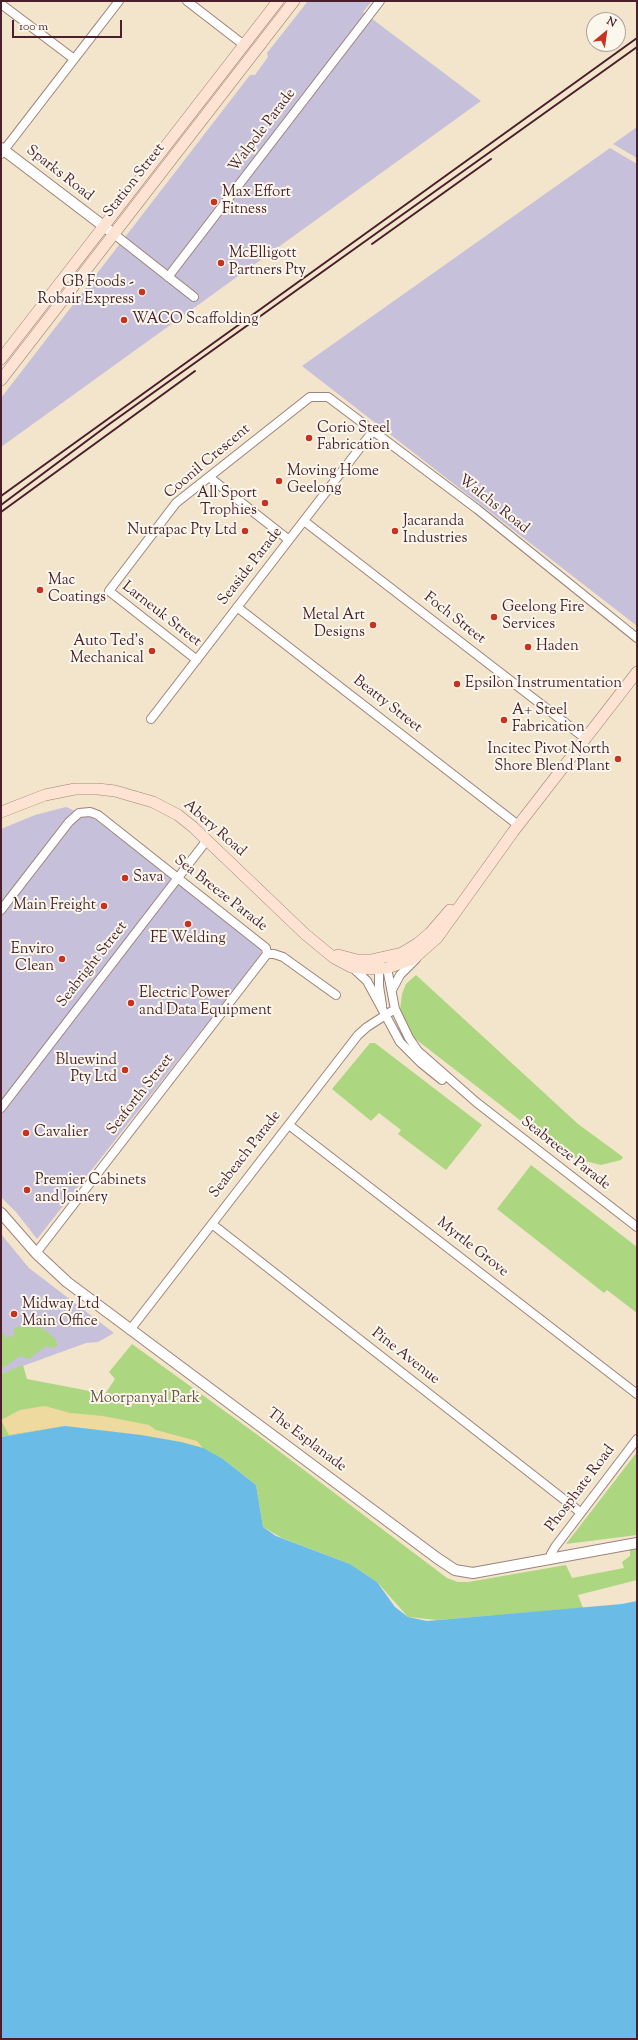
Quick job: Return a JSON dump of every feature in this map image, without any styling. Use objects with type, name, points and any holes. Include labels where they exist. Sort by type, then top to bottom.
[{"type":"main road","name":"Station Street","points":[[1,359],[278,1]]},
{"type":"main road","name":"Station Street","points":[[1,380],[294,1]]},
{"type":"main road","points":[[317,945],[330,952],[349,958],[365,960],[383,965],[411,960],[426,950],[446,926],[518,825],[637,672]]},
{"type":"main road","name":"Abery Road","points":[[1,812],[56,792],[86,789],[107,790],[135,795],[162,806],[178,815],[207,840],[317,945],[334,958],[351,967],[383,965]]},
{"type":"main road","points":[[383,965],[417,944],[430,933],[475,884]]},
{"type":"street","points":[[2,151],[119,1]]},
{"type":"street","points":[[187,1],[244,45]]},
{"type":"street","name":"Walpole Parade","points":[[168,277],[380,1]]},
{"type":"street","points":[[1,4],[74,59]]},
{"type":"street","name":"Sparks Road","points":[[2,151],[104,226],[194,297]]},
{"type":"street","name":"Coonil Crescent","points":[[108,591],[176,503],[310,397],[328,397]]},
{"type":"street","name":"Walchs Road","points":[[328,397],[478,509],[637,638]]},
{"type":"street","name":"Seaside Parade","points":[[151,719],[373,431]]},
{"type":"street","points":[[209,477],[289,540]]},
{"type":"street","name":"Foch Street","points":[[304,521],[586,739]]},
{"type":"street","name":"Larneuk Street","points":[[108,591],[197,660]]},
{"type":"street","name":"Beatty Street","points":[[238,607],[518,825]]},
{"type":"street","name":"Sea Breeze Parade","points":[[1,910],[70,822],[79,813],[86,811],[98,815],[266,948],[268,954],[283,957],[336,995]]},
{"type":"street","name":"Seabright Street","points":[[1,1108],[207,840]]},
{"type":"street","points":[[392,996],[395,983],[400,975],[426,950]]},
{"type":"street","name":"Seaforth Street","points":[[36,1253],[268,954]]},
{"type":"street","name":"Seabreeze Parade","points":[[383,965],[395,1009],[409,1038],[418,1051],[476,1102],[637,1227]]},
{"type":"street","name":"Seabreeze Parade","points":[[383,965],[379,986],[384,1015]]},
{"type":"street","name":"Seabreeze Parade","points":[[351,967],[367,981],[396,1037],[412,1055],[433,1073],[476,1102]]},
{"type":"street","name":"Seabeach Parade","points":[[130,1330],[358,1035],[384,1015],[395,1009]]},
{"type":"street","name":"Myrtle Grove","points":[[289,1125],[637,1394]]},
{"type":"street","name":"The Esplanade","points":[[1,1213],[36,1253],[56,1272],[130,1330],[455,1570],[473,1573],[637,1543]]},
{"type":"street","name":"Pine Avenue","points":[[212,1224],[580,1512]]},
{"type":"street","name":"Phosphate Road","points":[[552,1558],[552,1552],[580,1512],[637,1439]]},
{"type":"shaded area","points":[[308,1],[372,1],[363,12],[481,101],[1,447],[1,398],[250,75],[255,75],[268,57],[267,53]]},
{"type":"shaded area","points":[[637,127],[637,158],[613,144]]},
{"type":"shaded area","points":[[610,148],[637,164],[637,626],[302,366]]},
{"type":"shaded area","points":[[66,807],[96,820],[259,945],[262,954],[37,1239],[16,1212],[1,1197],[1,829],[35,815]]},
{"type":"shaded area","points":[[1,1234],[29,1268],[114,1333],[98,1342],[86,1343],[1,1374]]},
{"type":"green space","points":[[416,975],[578,1124],[623,1157],[621,1160],[601,1165],[577,1159],[561,1152],[413,1037],[400,1010],[402,994],[406,984]]},
{"type":"green space","points":[[370,1043],[375,1043],[482,1125],[446,1170],[398,1134],[401,1130],[379,1113],[371,1121],[332,1089]]},
{"type":"green space","points":[[531,1165],[637,1247],[637,1313],[607,1290],[604,1293],[497,1209]]},
{"type":"green space","points":[[27,1323],[46,1330],[56,1340],[57,1346],[53,1348],[46,1346],[29,1359],[20,1356],[1,1369],[1,1333],[3,1332],[6,1338],[15,1335],[13,1329]]},
{"type":"green space","name":"Moorpanyal Park","points":[[132,1344],[255,1433],[447,1578],[458,1582],[468,1582],[566,1565],[572,1578],[624,1568],[622,1562],[630,1556],[630,1548],[637,1547],[637,1580],[578,1595],[583,1608],[437,1620],[408,1617],[377,1582],[350,1564],[282,1538],[263,1527],[256,1485],[223,1459],[181,1442],[141,1435],[65,1426],[1,1437],[1,1374],[23,1365],[27,1379],[105,1394],[115,1379],[109,1372]]},
{"type":"green space","points":[[637,1452],[637,1535],[566,1544]]},
{"type":"sand","points":[[45,1406],[70,1413],[103,1416],[149,1425],[156,1430],[197,1441],[203,1448],[181,1442],[141,1435],[64,1426],[9,1435],[1,1420],[20,1410]]},
{"type":"water","points":[[65,1426],[141,1435],[181,1442],[203,1448],[223,1459],[256,1485],[263,1527],[276,1536],[350,1564],[377,1582],[395,1607],[408,1617],[427,1621],[622,1604],[637,1601],[637,2039],[1,2039],[1,1437]]},
{"type":"railway","points":[[1,496],[637,38]]},
{"type":"railway","points":[[1,505],[108,425],[637,47]]},
{"type":"railway","points":[[372,244],[491,159]]},
{"type":"railway","points":[[1,512],[195,371]]},
{"type":"place","name":"Max Effort Fitness","points":[[214,202]]},
{"type":"place","name":"McElligott Partners Pty","points":[[221,263]]},
{"type":"place","name":"GB Foods - Robair Express","points":[[142,292]]},
{"type":"place","name":"WACO Scaffolding","points":[[124,320]]},
{"type":"place","name":"Corio Steel Fabrication","points":[[309,438]]},
{"type":"place","name":"Moving Home Geelong","points":[[279,481]]},
{"type":"place","name":"All Sport Trophies","points":[[265,503]]},
{"type":"place","name":"Nutrapac Pty Ltd","points":[[245,531]]},
{"type":"place","name":"Jacaranda Industries","points":[[395,531]]},
{"type":"place","name":"Mac Coatings","points":[[40,590]]},
{"type":"place","name":"Geelong Fire Services","points":[[494,617]]},
{"type":"place","name":"Metal Art Designs","points":[[373,625]]},
{"type":"place","name":"Haden","points":[[528,647]]},
{"type":"place","name":"Auto Ted's Mechanical","points":[[152,651]]},
{"type":"place","name":"Epsilon Instrumentation","points":[[457,684]]},
{"type":"place","name":"A+ Steel Fabrication","points":[[504,720]]},
{"type":"place","name":"Incitec Pivot North Shore Blend Plant","points":[[618,759]]},
{"type":"place","name":"Sava","points":[[125,878]]},
{"type":"place","name":"Main Freight","points":[[104,906]]},
{"type":"place","name":"FE Welding","points":[[188,924]]},
{"type":"place","name":"Enviro Clean","points":[[62,959]]},
{"type":"place","name":"Electric Power and Data Equipment","points":[[131,1003]]},
{"type":"place","name":"Bluewind Pty Ltd","points":[[125,1070]]},
{"type":"place","name":"Cavalier","points":[[26,1133]]},
{"type":"place","name":"Premier Cabinets and Joinery","points":[[27,1190]]},
{"type":"place","name":"Midway Ltd Main Office","points":[[14,1314]]}]
